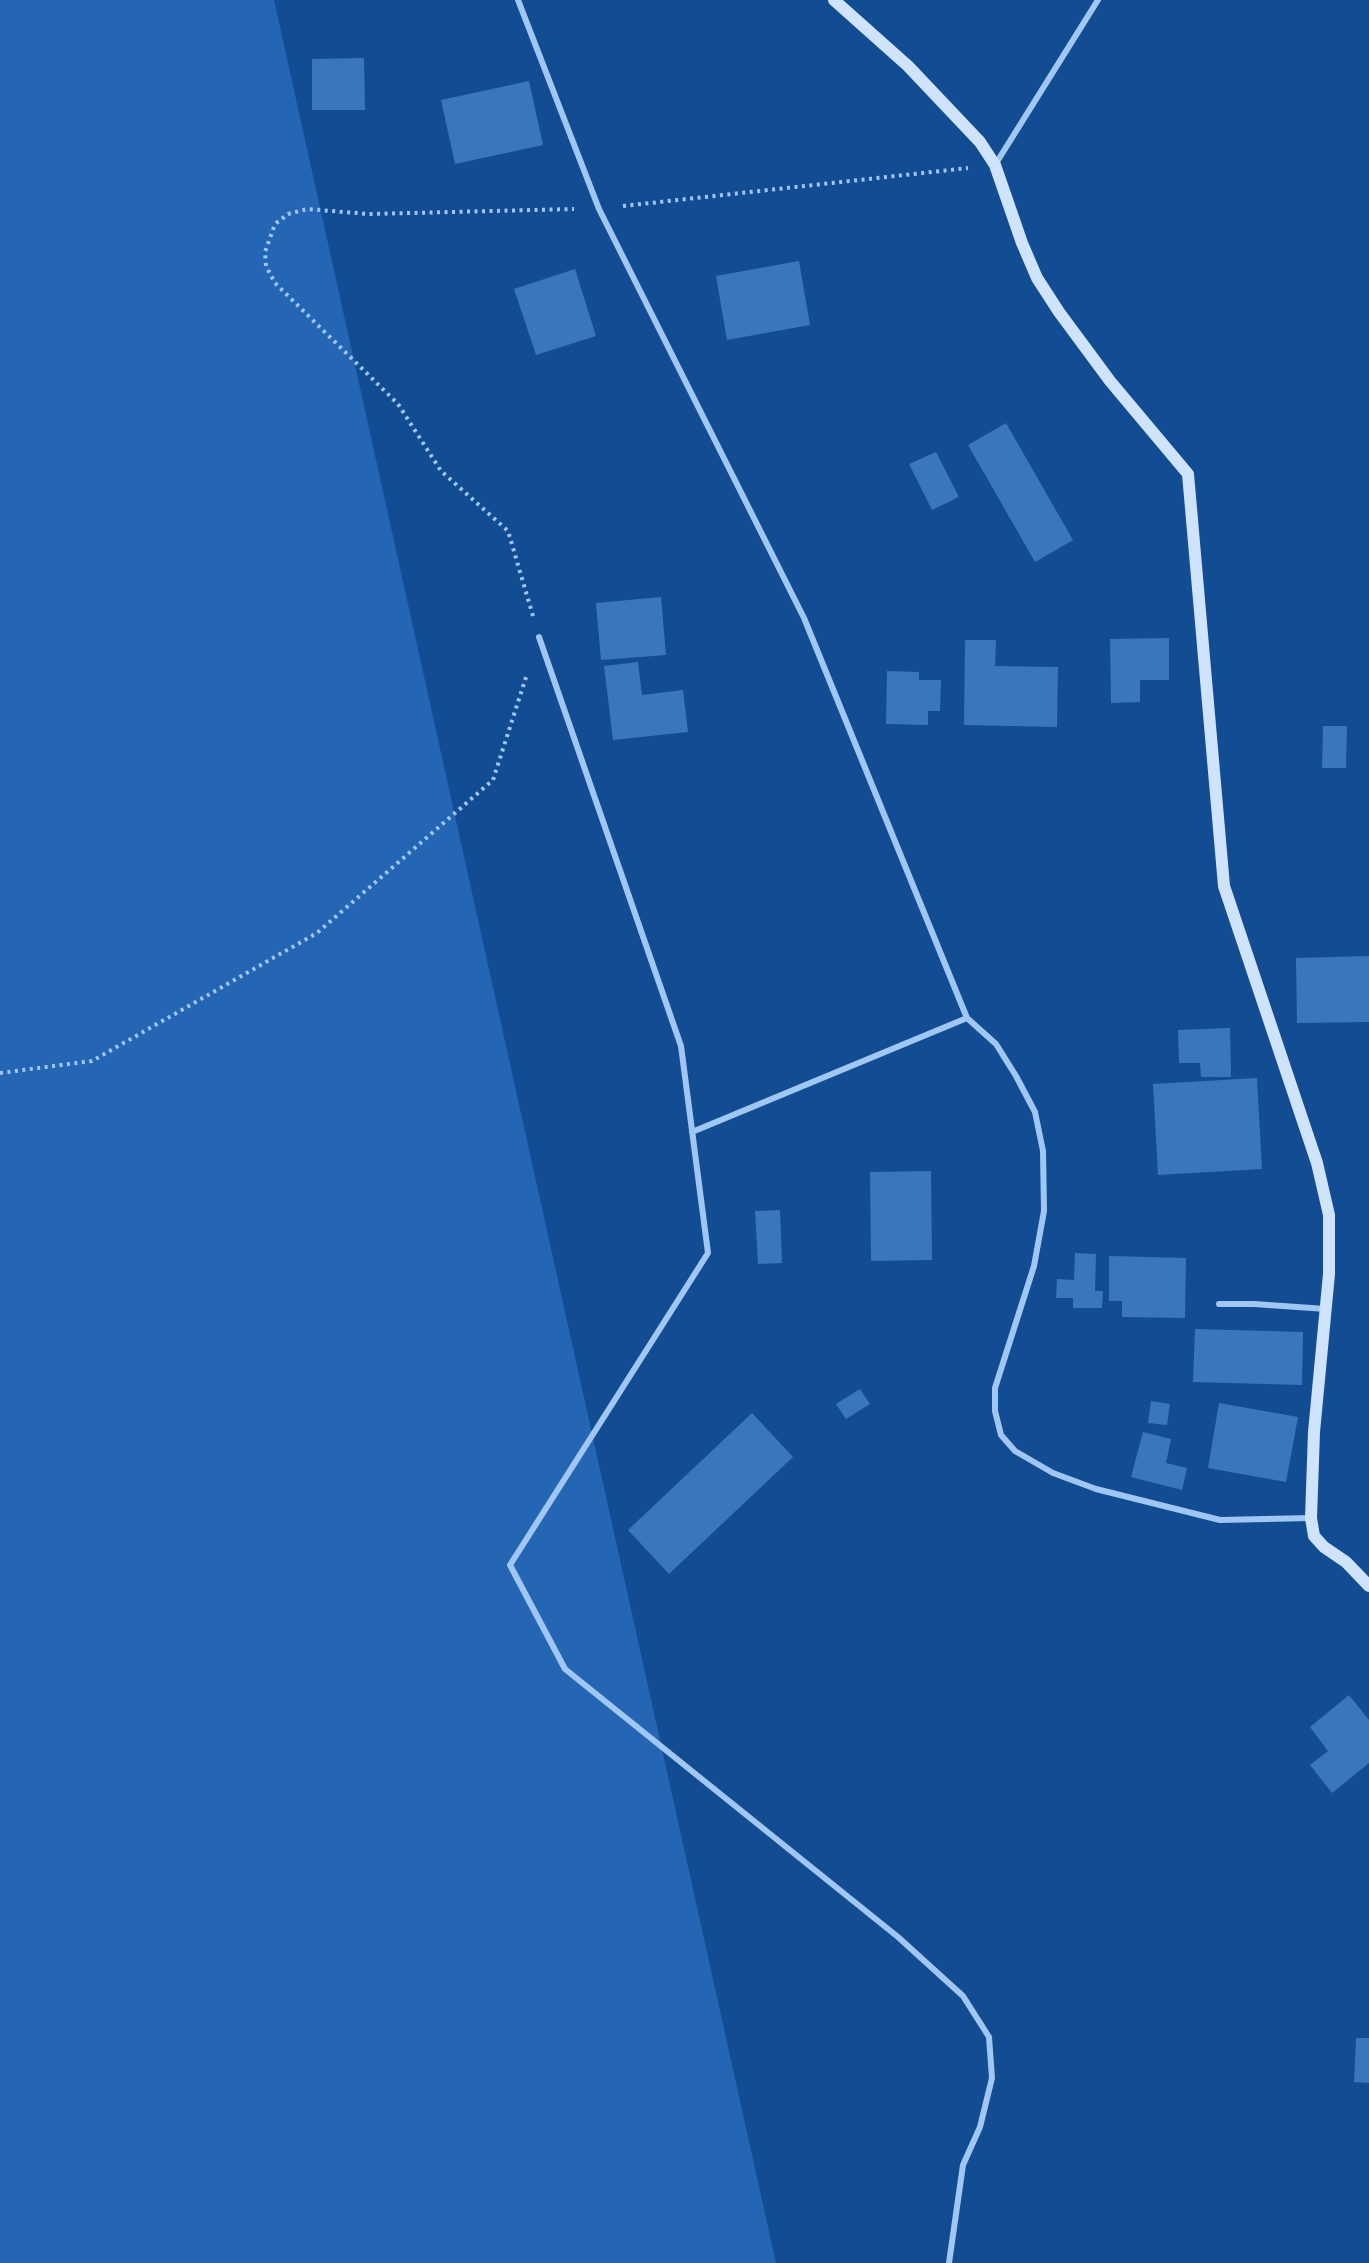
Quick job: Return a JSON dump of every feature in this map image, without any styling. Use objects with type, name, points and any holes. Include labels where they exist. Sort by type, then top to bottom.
[{"type":"street","points":[[518,0],[599,209],[804,618],[967,1018],[996,1044],[1035,1112],[1043,1151],[1044,1211],[1034,1266],[995,1388],[995,1412],[1001,1435],[1015,1451],[1053,1473],[1096,1489],[1220,1520],[1311,1518]]},
{"type":"street","points":[[834,0],[908,66],[980,142],[995,165],[1022,243],[1037,278],[1110,381],[1188,474],[1224,886],[1320,1173],[1329,1215],[1329,1274],[1314,1432],[1311,1518],[1314,1536],[1324,1547],[1346,1562],[1368,1582]]},
{"type":"street","points":[[995,165],[1098,0]]},
{"type":"street","points":[[539,637],[681,1046],[708,1253],[510,1565],[565,1669],[898,1937],[963,1996],[989,2037],[992,2078],[980,2127],[963,2165],[949,2263]]},
{"type":"street","points":[[692,1132],[967,1018]]},
{"type":"street","points":[[1219,1304],[1326,1309]]},
{"type":"path","points":[[0,1073],[92,1061],[317,933],[493,780],[539,637],[508,531],[441,471],[398,404],[275,283],[266,266],[265,252],[275,224],[288,214],[307,209],[369,214],[599,209],[995,165]]},
{"type":"shaded area","points":[[0,0],[274,0],[776,2263],[0,2263]]},
{"type":"building","points":[[364,58],[365,110],[312,110],[312,59]]},
{"type":"building","points":[[529,81],[543,145],[455,164],[441,100]]},
{"type":"building","points":[[799,261],[810,325],[727,340],[716,276]]},
{"type":"building","points":[[575,269],[596,336],[536,355],[514,289]]},
{"type":"building","points":[[1006,423],[1073,540],[1035,562],[968,445]]},
{"type":"building","points":[[936,452],[959,497],[932,510],[909,464]]},
{"type":"building","points":[[661,597],[666,655],[601,660],[596,603]]},
{"type":"building","points":[[1169,638],[1169,680],[1140,680],[1140,702],[1111,703],[1110,639]]},
{"type":"building","points":[[965,640],[996,640],[995,666],[1058,667],[1057,727],[964,725]]},
{"type":"building","points":[[638,662],[642,695],[683,690],[688,732],[613,740],[604,666]]},
{"type":"building","points":[[887,671],[919,672],[919,680],[941,680],[940,711],[928,711],[928,725],[886,724]]},
{"type":"building","points":[[1323,726],[1347,726],[1346,768],[1322,768]]},
{"type":"building","points":[[1369,956],[1369,1022],[1297,1023],[1296,958]]},
{"type":"building","points":[[1230,1028],[1231,1077],[1201,1077],[1200,1063],[1179,1063],[1178,1030]]},
{"type":"building","points":[[1257,1078],[1262,1169],[1158,1175],[1153,1084]]},
{"type":"building","points":[[931,1171],[932,1260],[871,1261],[870,1172]]},
{"type":"building","points":[[780,1210],[782,1263],[758,1264],[755,1211]]},
{"type":"building","points":[[1075,1253],[1096,1254],[1095,1291],[1103,1291],[1102,1308],[1073,1308],[1073,1298],[1056,1298],[1057,1279],[1074,1280]]},
{"type":"building","points":[[1109,1256],[1186,1258],[1185,1318],[1122,1317],[1122,1301],[1109,1301]]},
{"type":"building","points":[[1195,1329],[1303,1332],[1302,1385],[1193,1382]]},
{"type":"building","points":[[860,1389],[870,1404],[846,1419],[836,1404]]},
{"type":"building","points":[[1151,1401],[1170,1404],[1167,1425],[1148,1423]]},
{"type":"building","points":[[1219,1403],[1298,1417],[1286,1482],[1208,1468]]},
{"type":"building","points":[[752,1413],[793,1457],[669,1574],[628,1530]]},
{"type":"building","points":[[1143,1432],[1171,1439],[1166,1463],[1187,1468],[1182,1490],[1131,1477]]},
{"type":"building","points":[[1349,1695],[1369,1720],[1369,1763],[1332,1793],[1310,1765],[1328,1751],[1310,1727]]},
{"type":"building","points":[[1356,2038],[1369,2038],[1369,2083],[1354,2082]]}]
